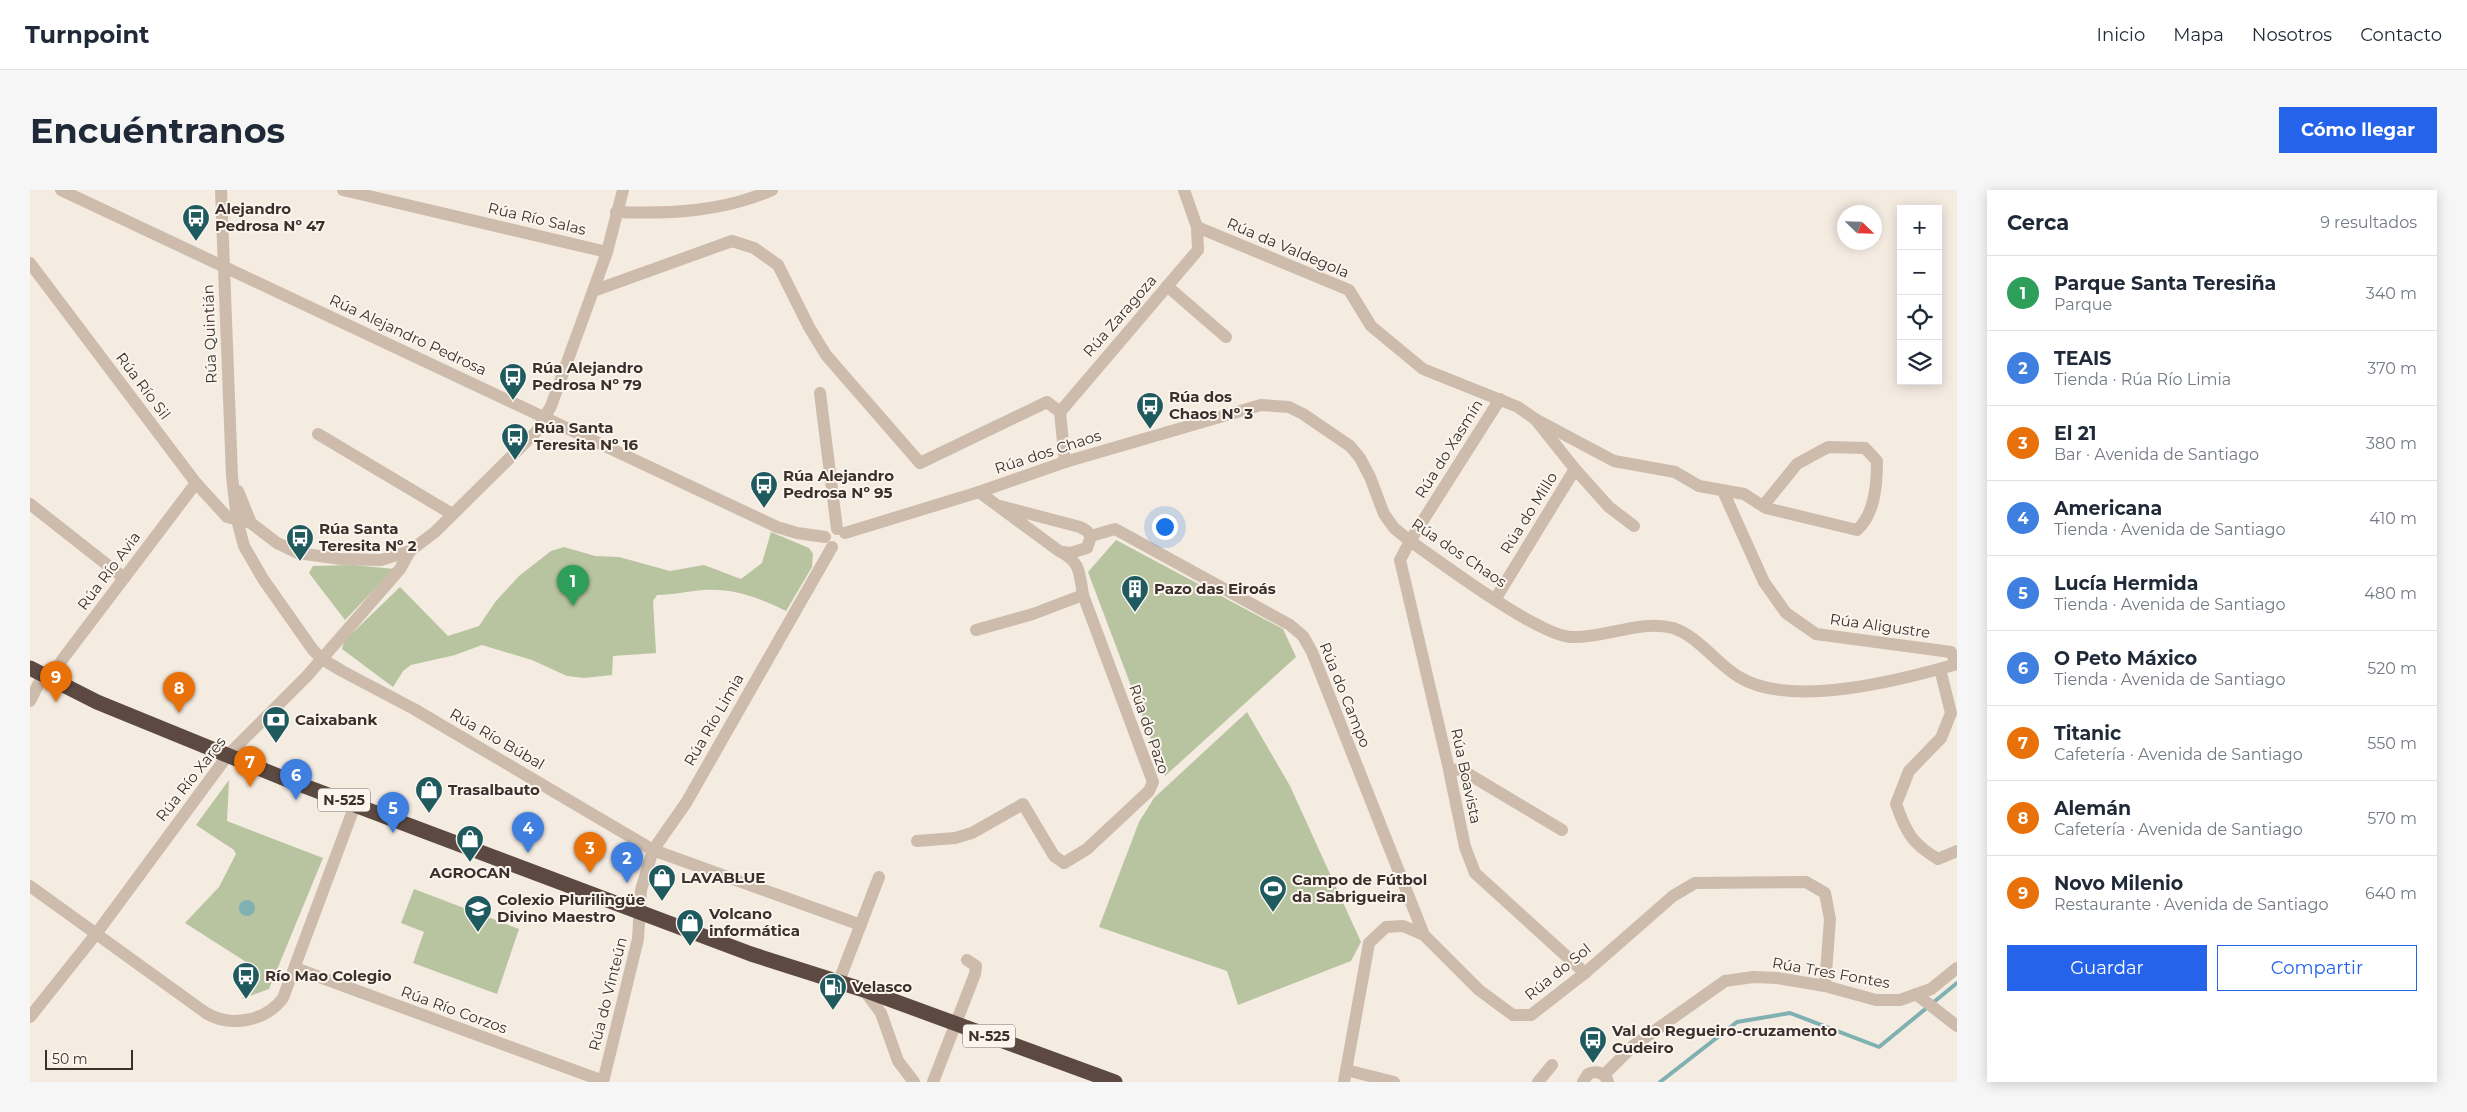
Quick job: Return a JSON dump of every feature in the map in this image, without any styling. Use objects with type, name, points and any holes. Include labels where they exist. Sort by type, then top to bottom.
[{"type":"highway","name":"N-525","points":[[41,674],[97,702],[228,755],[640,914],[751,954],[864,990],[1115,1082]]},
{"type":"street","name":"Rúa Alejandro Pedrosa","points":[[61,190],[777,527],[828,542]]},
{"type":"street","name":"Rúa Quintián","points":[[221,190],[232,476],[237,520]]},
{"type":"street","name":"Rúa Río Salas","points":[[343,190],[607,252]]},
{"type":"street","points":[[251,523],[277,543],[298,553],[341,559],[380,560],[410,551],[435,532],[524,446],[551,406],[607,252],[623,190]]},
{"type":"street","points":[[616,212],[693,211],[758,196],[772,190]]},
{"type":"street","name":"Rúa Zaragoza","points":[[1060,412],[1198,250],[1197,227],[1184,190]]},
{"type":"street","name":"Rúa da Valdegola","points":[[1197,227],[1349,290],[1371,326],[1423,369],[1518,407],[1534,419],[1575,470],[1609,507],[1634,526]]},
{"type":"street","points":[[593,292],[732,240],[754,248],[778,265],[809,328],[826,355],[920,463],[1047,402],[1060,412],[1065,462]]},
{"type":"street","name":"Rúa Río Sil","points":[[30,263],[196,483],[227,516],[251,523]]},
{"type":"street","points":[[1167,286],[1226,337]]},
{"type":"street","points":[[820,393],[841,531]]},
{"type":"street","name":"Rúa do Xasmín","points":[[1410,541],[1500,399]]},
{"type":"street","name":"Rúa dos Chaos","points":[[841,531],[979,492],[1065,462],[1253,406],[1289,407],[1310,418],[1350,446],[1360,458],[1370,476],[1384,514],[1394,528],[1410,541],[1529,620],[1560,635],[1585,637],[1646,627],[1671,628],[1686,634],[1723,666],[1739,677],[1763,688],[1806,692],[1877,683],[1957,664]]},
{"type":"street","points":[[1534,419],[1614,461],[1675,472],[1699,486],[1744,494],[1763,506],[1857,530],[1866,522],[1877,484],[1877,461],[1865,448],[1828,447],[1797,464],[1763,506]]},
{"type":"street","points":[[318,434],[452,514]]},
{"type":"street","name":"Rúa do Millo","points":[[1496,598],[1575,470]]},
{"type":"street","name":"Rúa Quintián","points":[[232,476],[251,523]]},
{"type":"street","name":"Rúa Río Avia","points":[[30,700],[41,674],[124,578],[196,483]]},
{"type":"street","name":"Rúa Aligustre","points":[[1723,491],[1764,582],[1786,613],[1816,634],[1951,652],[1957,664]]},
{"type":"street","name":"Rúa do Pazo","points":[[917,840],[956,838],[972,834],[1023,804],[1054,856],[1064,863],[1087,849],[1149,791],[1153,782],[1083,594],[1077,564],[1072,558],[1059,551],[979,492]]},
{"type":"street","points":[[30,504],[124,578]]},
{"type":"street","name":"Rúa do Pazo","points":[[994,504],[1080,527],[1087,531],[1089,542],[1079,573]]},
{"type":"street","points":[[237,520],[250,558],[294,623],[322,659]]},
{"type":"street","name":"Rúa do Campo","points":[[1089,542],[1116,529],[1290,625],[1302,636],[1312,652],[1424,935]]},
{"type":"street","name":"Rúa Río Limia","points":[[640,914],[641,890],[654,850],[686,803],[828,542],[836,547],[844,540],[841,531]]},
{"type":"street","name":"Rúa Boavista","points":[[1410,541],[1400,560],[1450,771],[1465,847],[1475,873],[1585,973]]},
{"type":"street","points":[[1059,551],[1070,553],[1089,542]]},
{"type":"street","name":"Rúa Río Xares","points":[[30,1016],[96,934],[228,755],[322,659],[400,569],[410,551]]},
{"type":"street","points":[[976,630],[1033,614],[1083,594]]},
{"type":"street","name":"Rúa Río Búbal","points":[[322,659],[422,714],[654,850],[860,925]]},
{"type":"street","points":[[1940,669],[1951,713],[1941,738],[1909,771],[1896,804],[1906,831],[1920,848],[1938,859],[1957,851]]},
{"type":"street","points":[[1450,771],[1460,769],[1562,830]]},
{"type":"street","points":[[30,886],[206,1013],[220,1021],[229,1022],[257,1016],[278,1005],[287,990],[355,805]]},
{"type":"street","points":[[839,982],[879,877]]},
{"type":"street","name":"Rúa do Sol","points":[[1345,1076],[1369,943],[1386,927],[1404,926],[1424,935],[1478,990],[1513,1015],[1531,1015],[1585,973],[1673,896],[1695,883],[1806,882],[1825,893],[1830,919],[1825,986]]},
{"type":"street","name":"Rúa do Vinteún","points":[[603,1081],[640,933],[640,914]]},
{"type":"street","points":[[932,1082],[975,974],[976,966],[967,960]]},
{"type":"street","name":"Rúa Río Corzos","points":[[295,968],[603,1081]]},
{"type":"street","name":"Rúa Tres Fontes","points":[[1606,1078],[1633,1046],[1726,981],[1753,977],[1777,978],[1825,986],[1876,1000],[1900,1000],[1931,989],[1957,968]]},
{"type":"street","points":[[864,990],[881,1013],[898,1061],[914,1082]]},
{"type":"street","points":[[1916,994],[1957,1026]]},
{"type":"street","points":[[1538,1082],[1552,1065]]},
{"type":"street","points":[[1583,1082],[1592,1072],[1606,1078]]},
{"type":"street","points":[[1345,1076],[1394,1082]]},
{"type":"green space","points":[[771,532],[809,548],[813,554],[812,567],[786,611],[757,598],[736,592],[704,590],[657,595],[653,601],[656,653],[613,656],[612,675],[584,678],[567,676],[532,660],[482,645],[455,655],[411,665],[403,671],[393,687],[342,649],[344,641],[400,587],[448,636],[479,626],[496,601],[519,576],[551,551],[564,547],[595,556],[619,557],[670,571],[704,565],[741,579],[762,563]]},
{"type":"green space","points":[[1116,540],[1283,629],[1296,657],[1165,776],[1088,572]]},
{"type":"green space","points":[[354,565],[394,569],[345,620],[309,573],[313,566]]},
{"type":"green space","points":[[1247,712],[1290,786],[1361,942],[1351,961],[1238,1005],[1227,971],[1099,927],[1139,822],[1154,798]]},
{"type":"green space","points":[[229,780],[227,821],[323,858],[269,989],[242,999],[257,969],[185,923],[219,887],[236,854],[234,850],[196,825]]},
{"type":"green space","points":[[414,889],[519,929],[497,994],[413,963],[424,932],[401,923]]},
{"type":"water","points":[[247,900],[253,902],[255,908],[253,914],[247,916],[241,914],[239,908],[241,902]]},
{"type":"waterway","points":[[1660,1082],[1737,1022],[1790,1013],[1879,1047],[1957,983]]},
{"type":"place","name":"Alejandro Pedrosa Nº 47","points":[[196,242]]},
{"type":"place","name":"Rúa Alejandro Pedrosa Nº 79","points":[[513,401]]},
{"type":"place","name":"Rúa dos Chaos Nº 3","points":[[1150,430]]},
{"type":"place","name":"Rúa Santa Teresita Nº 16","points":[[515,461]]},
{"type":"place","name":"Rúa Alejandro Pedrosa Nº 95","points":[[764,509]]},
{"type":"place","name":"Rúa Santa Teresita Nº 2","points":[[300,562]]},
{"type":"place","name":"Parque Santa Teresiña","points":[[573,606]]},
{"type":"place","name":"Pazo das Eiroás","points":[[1135,613]]},
{"type":"place","name":"Novo Milenio","points":[[56,702]]},
{"type":"place","name":"Alemán","points":[[179,713]]},
{"type":"place","name":"Caixabank","points":[[276,744]]},
{"type":"place","name":"Titanic","points":[[250,787]]},
{"type":"place","name":"O Peto Máxico","points":[[296,800]]},
{"type":"place","name":"Trasalbauto","points":[[429,814]]},
{"type":"place","name":"Lucía Hermida","points":[[393,833]]},
{"type":"place","name":"Americana","points":[[528,853]]},
{"type":"place","name":"AGROCAN","points":[[470,863]]},
{"type":"place","name":"El 21","points":[[590,873]]},
{"type":"place","name":"TEAIS","points":[[627,883]]},
{"type":"place","name":"LAVABLUE","points":[[662,902]]},
{"type":"place","name":"Campo de Fútbol da Sabrigueira","points":[[1273,913]]},
{"type":"place","name":"Colexio Plurilingüe Divino Maestro","points":[[478,933]]},
{"type":"place","name":"Volcano informática","points":[[690,947]]},
{"type":"place","name":"Río Mao Colegio","points":[[246,1000]]},
{"type":"place","name":"Velasco","points":[[833,1011]]},
{"type":"place","name":"Val do Regueiro-cruzamento Cudeiro","points":[[1593,1064]]}]
